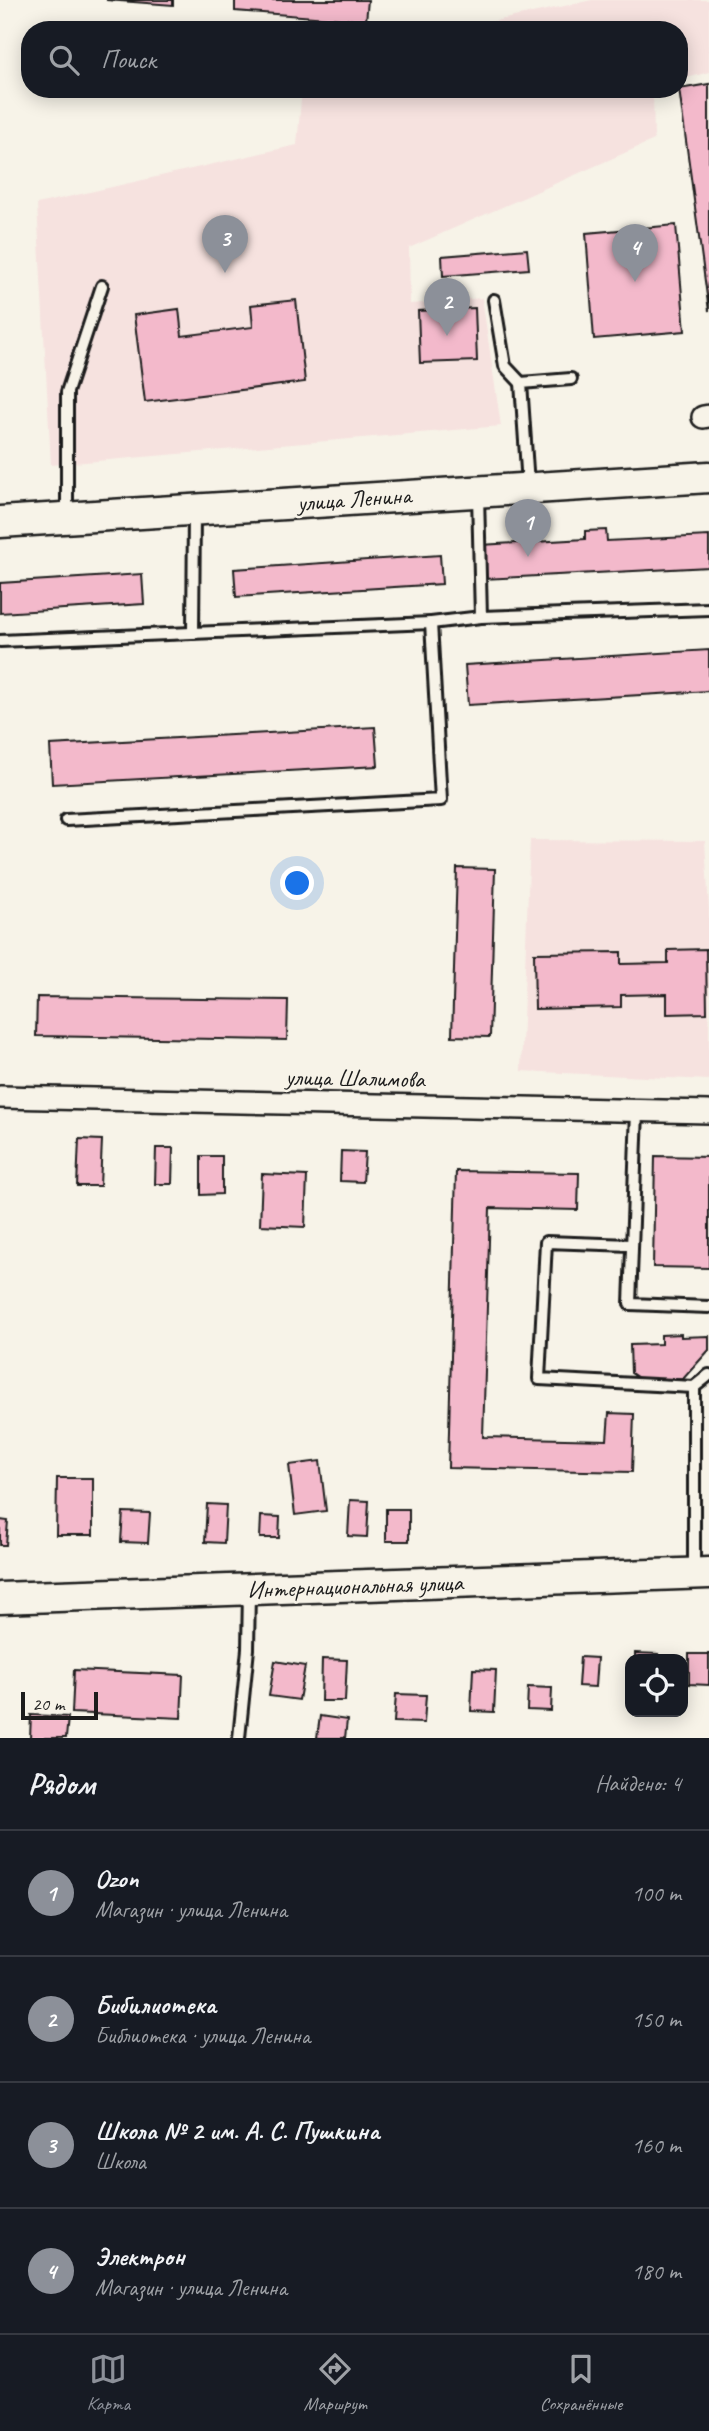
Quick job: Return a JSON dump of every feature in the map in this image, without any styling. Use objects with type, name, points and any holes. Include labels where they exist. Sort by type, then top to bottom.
[{"type":"street","name":"улица Ленина","points":[[0,522],[709,477]]},
{"type":"street","name":"улица Шалимова","points":[[0,1097],[709,1112]]},
{"type":"street","name":"Интернациональная улица","points":[[0,1598],[702,1573]]},
{"type":"lane","points":[[67,518],[67,392],[102,286]]},
{"type":"lane","points":[[494,300],[505,366],[521,383],[529,488]]},
{"type":"lane","points":[[521,383],[571,379]]},
{"type":"lane","points":[[478,491],[481,617]]},
{"type":"lane","points":[[193,632],[195,509]]},
{"type":"lane","points":[[0,641],[431,623],[481,617],[709,609]]},
{"type":"lane","points":[[66,820],[441,800],[431,623]]},
{"type":"lane","points":[[637,1111],[630,1304],[709,1307]]},
{"type":"lane","points":[[631,1245],[547,1242],[539,1379],[694,1387],[709,1375]]},
{"type":"lane","points":[[694,1387],[702,1573]]},
{"type":"lane","points":[[239,1738],[248,1649],[249,1590]]},
{"type":"shaded area","points":[[592,0],[709,0],[709,72],[688,78],[688,21],[495,21]]},
{"type":"shaded area","points":[[301,98],[653,98],[654,140],[409,248],[410,304],[482,298],[501,426],[51,465],[37,204],[297,145]]},
{"type":"shaded area","points":[[530,840],[705,841],[709,910],[709,1080],[521,1071]]},
{"type":"building","points":[[106,0],[173,0],[173,5]]},
{"type":"building","points":[[235,0],[368,0],[366,21],[235,11]]},
{"type":"building","points":[[709,84],[709,311],[680,98],[688,98],[688,88]]},
{"type":"building","points":[[676,225],[685,331],[594,339],[586,233]]},
{"type":"building","points":[[527,249],[529,269],[443,276],[442,256]]},
{"type":"building","points":[[296,300],[305,382],[145,402],[134,315],[179,309],[182,336],[253,327],[251,305]]},
{"type":"building","points":[[475,308],[477,361],[420,363],[418,311]]},
{"type":"building","points":[[606,530],[607,541],[709,536],[709,567],[483,579],[481,545],[585,539],[585,531]]},
{"type":"building","points":[[440,555],[442,584],[236,597],[234,569]]},
{"type":"building","points":[[142,574],[144,604],[0,613],[0,583]]},
{"type":"building","points":[[709,650],[709,691],[468,705],[465,665]]},
{"type":"building","points":[[375,727],[378,766],[52,784],[50,745]]},
{"type":"building","points":[[457,868],[495,869],[490,1037],[452,1036]]},
{"type":"building","points":[[706,949],[707,1013],[667,1014],[667,994],[621,995],[621,1007],[535,1009],[534,953],[621,952],[621,964],[668,963],[668,950]]},
{"type":"building","points":[[37,997],[288,1000],[287,1040],[36,1036]]},
{"type":"building","points":[[79,1139],[102,1140],[100,1186],[77,1186]]},
{"type":"building","points":[[156,1148],[173,1148],[172,1184],[155,1184]]},
{"type":"building","points":[[341,1151],[365,1152],[363,1182],[340,1181]]},
{"type":"building","points":[[201,1156],[222,1156],[222,1194],[201,1195]]},
{"type":"building","points":[[655,1156],[709,1157],[709,1268],[653,1267]]},
{"type":"building","points":[[456,1171],[579,1173],[578,1210],[490,1208],[483,1437],[607,1440],[609,1413],[634,1414],[632,1472],[448,1468]]},
{"type":"building","points":[[262,1174],[307,1176],[305,1227],[260,1225]]},
{"type":"building","points":[[681,1334],[681,1337],[709,1336],[709,1350],[683,1379],[643,1381],[631,1373],[630,1345],[661,1344],[661,1335]]},
{"type":"building","points":[[320,1461],[326,1511],[295,1515],[289,1465]]},
{"type":"building","points":[[57,1478],[93,1478],[93,1535],[56,1535]]},
{"type":"building","points":[[350,1500],[369,1501],[367,1537],[348,1536]]},
{"type":"building","points":[[207,1504],[226,1505],[224,1543],[205,1542]]},
{"type":"building","points":[[386,1509],[409,1509],[409,1541],[386,1541]]},
{"type":"building","points":[[123,1512],[150,1513],[148,1543],[121,1542]]},
{"type":"building","points":[[261,1516],[280,1517],[279,1538],[260,1538]]},
{"type":"building","points":[[0,1520],[8,1521],[6,1545],[0,1545]]},
{"type":"building","points":[[689,1654],[709,1654],[709,1685],[689,1684]]},
{"type":"building","points":[[580,1657],[597,1658],[595,1687],[578,1686]]},
{"type":"building","points":[[322,1659],[347,1660],[345,1701],[321,1701]]},
{"type":"building","points":[[275,1661],[305,1666],[299,1700],[269,1696]]},
{"type":"building","points":[[473,1669],[496,1670],[494,1712],[471,1711]]},
{"type":"building","points":[[74,1670],[183,1675],[181,1718],[72,1713]]},
{"type":"building","points":[[528,1687],[552,1688],[551,1711],[527,1710]]},
{"type":"building","points":[[396,1694],[426,1695],[424,1723],[394,1722]]},
{"type":"building","points":[[31,1715],[68,1717],[66,1738],[30,1738]]},
{"type":"building","points":[[320,1716],[347,1720],[345,1738],[317,1738]]},
{"type":"place","name":"Школа № 2 им. А. С. Пушкина","points":[[225,273]]},
{"type":"place","name":"Электрон","points":[[635,282]]},
{"type":"place","name":"Бибилиотека","points":[[447,336]]},
{"type":"place","name":"Ozon","points":[[528,557]]}]
